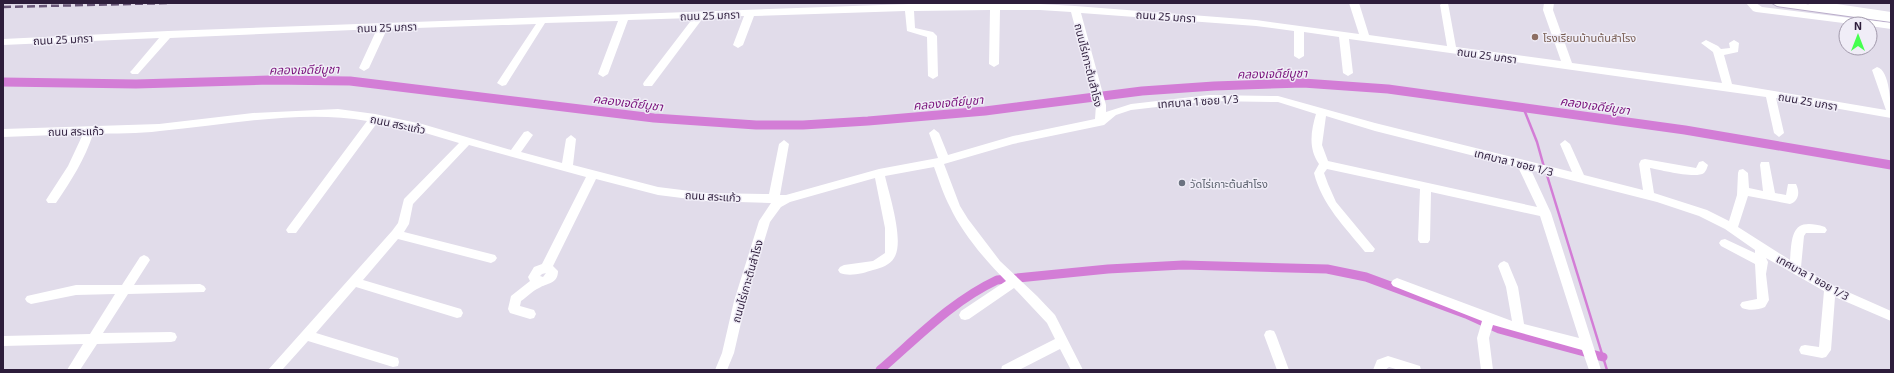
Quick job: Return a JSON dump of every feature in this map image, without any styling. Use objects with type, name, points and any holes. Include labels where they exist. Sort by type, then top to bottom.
[{"type":"street","points":[[1354,3],[1365,38]]},
{"type":"street","points":[[1549,3],[1548,10],[1568,66]]},
{"type":"street","points":[[1751,3],[1756,8],[1767,11],[1891,26]]},
{"type":"street","points":[[1777,3],[1891,19]]},
{"type":"street","points":[[1811,3],[1891,15]]},
{"type":"street","points":[[1445,5],[1452,50]]},
{"type":"street","points":[[909,7],[910,29],[913,32],[932,36],[932,76]]},
{"type":"street","name":"ถนน 25 มกรา","points":[[3,42],[168,34],[909,7],[1075,9],[1231,21],[1300,29],[1728,87],[1891,114]]},
{"type":"street","points":[[994,64],[995,7]]},
{"type":"street","name":"ถนนไร่เกาะต้นสำโรง","points":[[1075,9],[1101,105],[1100,122]]},
{"type":"street","points":[[738,45],[750,13]]},
{"type":"street","points":[[648,84],[700,15]]},
{"type":"street","points":[[603,74],[624,18]]},
{"type":"street","points":[[502,83],[542,21]]},
{"type":"street","points":[[364,68],[383,27]]},
{"type":"street","points":[[1299,56],[1300,29]]},
{"type":"street","points":[[135,72],[168,34]]},
{"type":"street","points":[[1344,35],[1348,73]]},
{"type":"street","points":[[1706,43],[1718,52],[1735,50],[1734,44]]},
{"type":"street","points":[[1718,52],[1728,87]]},
{"type":"street","points":[[1877,70],[1891,110]]},
{"type":"street","points":[[1770,94],[1779,133]]},
{"type":"street","name":"เทศบาล 1 ซอย 1/3","points":[[1100,122],[1112,112],[1131,106],[1209,98],[1242,97],[1278,99],[1375,127],[1649,195],[1703,213],[1727,225],[1795,269],[1830,289],[1891,316]]},
{"type":"street","points":[[1322,111],[1316,139],[1320,157],[1324,164],[1426,188],[1545,213]]},
{"type":"street","name":"ถนน สระแก้ว","points":[[3,133],[159,128],[253,117],[338,114],[374,118],[422,128],[466,142],[675,194],[780,200]]},
{"type":"street","points":[[292,230],[374,118]]},
{"type":"street","points":[[784,144],[780,200],[878,173],[941,161],[1013,140],[1100,122]]},
{"type":"street","points":[[52,200],[81,154],[89,131]]},
{"type":"street","points":[[934,133],[955,207],[964,222],[982,247],[1010,279],[1033,299],[1051,319],[1077,370]]},
{"type":"street","points":[[514,154],[528,135]]},
{"type":"street","points":[[567,167],[571,139]]},
{"type":"street","points":[[274,370],[396,234],[403,224],[408,202],[466,142]]},
{"type":"street","points":[[1565,144],[1580,178]]},
{"type":"street","points":[[1649,195],[1645,163],[1697,172],[1701,170],[1703,165]]},
{"type":"street","points":[[1324,164],[1319,173],[1323,190],[1338,214],[1357,232],[1370,249]]},
{"type":"street","points":[[1526,164],[1545,213],[1595,370]]},
{"type":"street","points":[[1765,165],[1770,197]]},
{"type":"street","points":[[844,270],[871,266],[886,260],[893,248],[878,173]]},
{"type":"street","points":[[1743,173],[1744,191],[1742,206],[1727,225],[1725,248],[1762,262]]},
{"type":"street","points":[[530,314],[514,309],[514,301],[538,282],[534,279],[536,272],[546,268],[593,174]]},
{"type":"street","points":[[1744,191],[1790,200],[1792,198],[1792,187]]},
{"type":"street","points":[[1424,240],[1426,188]]},
{"type":"street","name":"ถนนไร่เกาะต้นสำโรง","points":[[721,370],[728,353],[740,301],[765,221],[780,200]]},
{"type":"street","points":[[1795,269],[1798,235],[1803,229],[1821,230]]},
{"type":"street","points":[[396,234],[491,258]]},
{"type":"street","points":[[1746,305],[1761,304],[1763,300],[1760,274],[1762,262],[1761,247]]},
{"type":"street","points":[[73,370],[144,260]]},
{"type":"street","points":[[1504,266],[1512,287],[1519,328]]},
{"type":"street","points":[[965,315],[1010,279]]},
{"type":"street","points":[[354,282],[457,313]]},
{"type":"street","points":[[1397,283],[1488,322],[1519,328],[1589,350]]},
{"type":"street","points":[[31,299],[61,292],[200,289]]},
{"type":"street","points":[[1805,350],[1817,353],[1822,353],[1824,350],[1830,289]]},
{"type":"street","points":[[1487,370],[1483,338],[1488,322]]},
{"type":"street","points":[[1270,334],[1283,370]]},
{"type":"street","points":[[306,335],[393,362]]},
{"type":"street","points":[[3,341],[171,337]]},
{"type":"street","points":[[1007,370],[1063,341]]},
{"type":"street","points":[[1379,370],[1382,364],[1388,361],[1415,370]]},
{"type":"waterway","name":"คลองเจดีย์บูชา","points":[[3,82],[136,84],[269,80],[350,81],[654,118],[756,125],[803,125],[868,121],[985,111],[1142,91],[1214,86],[1303,83],[1388,89],[1685,130],[1891,165]]},
{"type":"waterway","points":[[1523,107],[1537,142],[1544,167]]},
{"type":"waterway","points":[[1546,172],[1607,370]]},
{"type":"waterway","points":[[880,370],[950,309],[965,298],[997,280],[1108,269],[1183,265],[1327,269],[1366,277],[1466,314],[1499,329],[1603,357]]},
{"type":"railway","points":[[3,7],[171,3]]},
{"type":"place","name":"โรงเรียนบ้านต้นสำโรง","points":[[1535,37]]},
{"type":"place","name":"วัดไร่เกาะต้นสำโรง","points":[[1182,183]]}]
